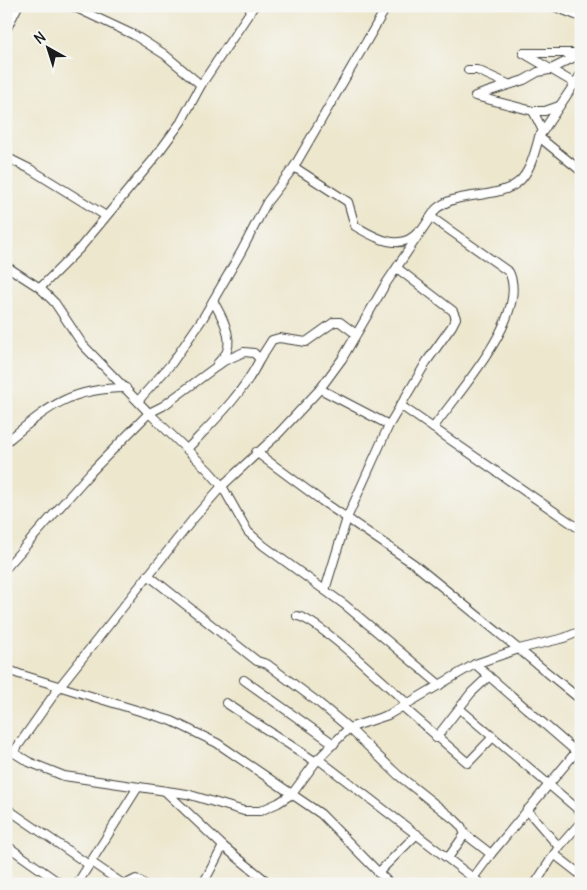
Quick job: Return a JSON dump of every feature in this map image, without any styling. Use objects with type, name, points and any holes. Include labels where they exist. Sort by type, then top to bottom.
[{"type":"street","points":[[6,30],[18,6]]},
{"type":"street","points":[[72,6],[134,35],[164,54],[201,85]]},
{"type":"street","points":[[40,288],[80,248],[153,160],[181,122],[201,85],[254,6]]},
{"type":"street","points":[[138,401],[172,363],[193,334],[241,252],[267,202],[294,167],[387,6]]},
{"type":"street","points":[[554,6],[581,17]]},
{"type":"street","points":[[578,85],[523,53],[581,54]]},
{"type":"street","points":[[559,106],[545,111],[533,111],[475,96],[508,84],[515,84],[581,54]]},
{"type":"street","points":[[468,70],[477,70],[508,84]]},
{"type":"street","points":[[294,167],[348,202],[355,226],[382,241],[402,241],[414,236],[444,203],[456,198],[487,194],[518,183],[526,176],[541,134],[559,106],[578,85],[581,74]]},
{"type":"street","points":[[533,111],[541,134],[581,171]]},
{"type":"street","points":[[6,157],[30,169],[106,216]]},
{"type":"street","points":[[431,217],[397,268],[342,359],[320,389],[278,434],[256,452],[222,486],[148,575],[10,751],[30,762],[64,776],[187,794],[244,812],[260,811],[292,794],[317,761],[349,728],[388,715],[475,664],[519,649],[581,632]]},
{"type":"street","points":[[431,217],[509,272],[513,280],[513,295],[507,318],[485,359],[433,428]]},
{"type":"street","points":[[6,266],[40,288],[54,303],[83,345],[222,486],[248,532],[264,546],[345,605],[440,685]]},
{"type":"street","points":[[325,590],[347,518],[389,424],[456,318],[453,311],[397,268]]},
{"type":"street","points":[[6,568],[91,472],[149,413],[163,406],[215,367],[227,351],[228,334],[222,316],[213,301]]},
{"type":"street","points":[[186,449],[227,406],[255,370],[272,340],[279,338],[306,342],[334,322],[340,322],[356,334]]},
{"type":"street","points":[[215,367],[244,352],[254,354],[260,359]]},
{"type":"street","points":[[6,442],[40,414],[61,401],[93,391],[126,388]]},
{"type":"street","points":[[320,389],[389,424]]},
{"type":"street","points":[[400,405],[581,530]]},
{"type":"street","points":[[256,452],[414,564],[581,700]]},
{"type":"street","points":[[148,575],[258,661],[267,664],[284,676],[349,728],[398,775],[455,820],[461,826],[464,834],[491,854]]},
{"type":"street","points":[[297,616],[303,616],[328,634],[405,706],[436,738],[468,763],[493,736]]},
{"type":"street","points":[[473,878],[527,810],[579,751],[475,664]]},
{"type":"street","points":[[6,669],[172,721],[217,742],[321,814],[390,884]]},
{"type":"street","points":[[436,738],[472,693],[489,676]]},
{"type":"street","points":[[244,680],[334,744]]},
{"type":"street","points":[[226,703],[317,761],[417,834],[481,884]]},
{"type":"street","points":[[460,709],[581,812]]},
{"type":"street","points":[[77,884],[138,787]]},
{"type":"street","points":[[165,791],[223,846],[270,884]]},
{"type":"street","points":[[6,808],[124,884],[136,879],[144,884]]},
{"type":"street","points":[[527,810],[556,851],[581,875]]},
{"type":"street","points":[[535,884],[556,851],[581,822]]},
{"type":"street","points":[[378,873],[417,834]]},
{"type":"street","points":[[448,858],[464,834]]},
{"type":"street","points":[[6,845],[61,884]]},
{"type":"street","points":[[204,884],[223,846]]}]
